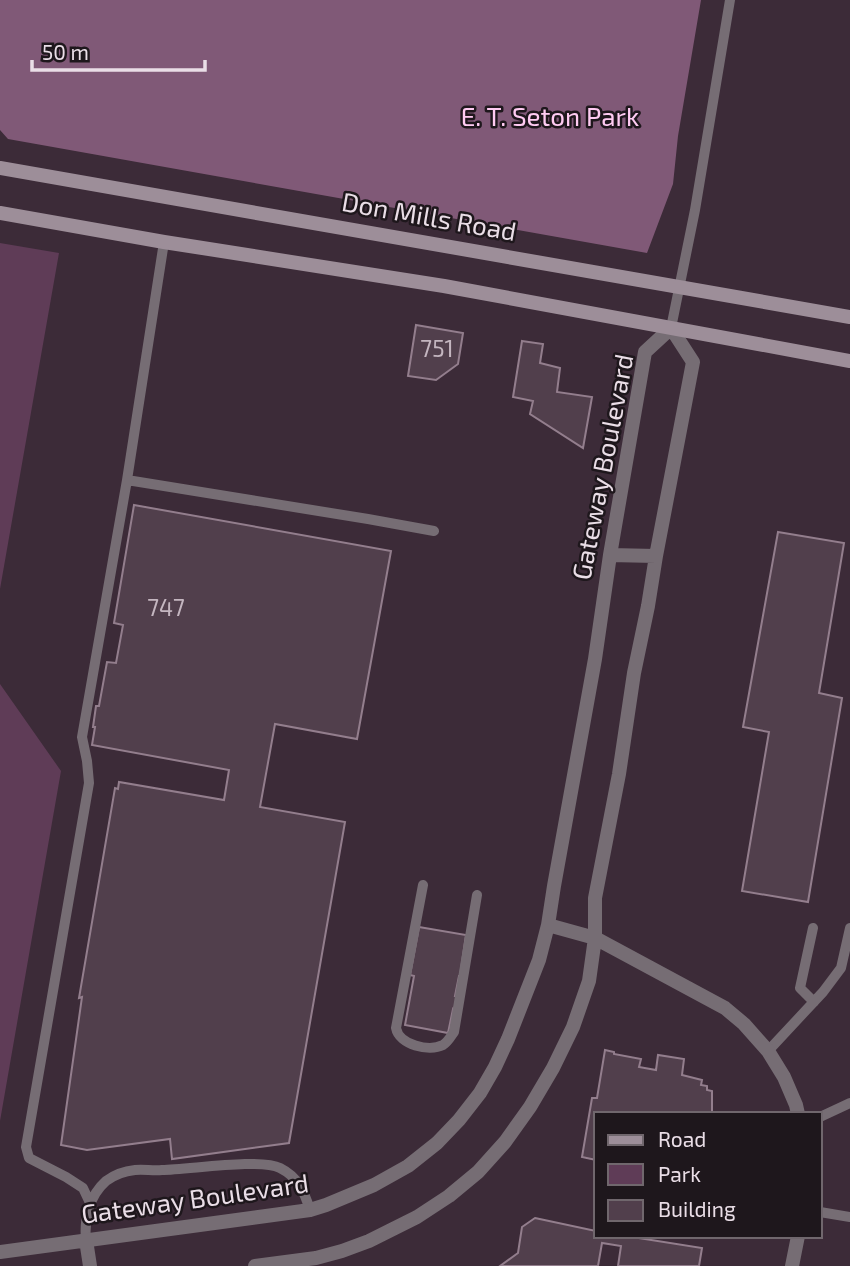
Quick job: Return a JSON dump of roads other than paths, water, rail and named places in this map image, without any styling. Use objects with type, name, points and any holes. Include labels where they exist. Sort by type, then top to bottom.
[{"type":"main road","name":"Don Mills Road","points":[[0,168],[850,317]]},
{"type":"main road","points":[[0,214],[444,286],[850,361]]},
{"type":"street","name":"Gateway Boulevard","points":[[0,1252],[310,1210],[326,1205],[374,1185],[408,1166],[437,1143],[480,1093],[499,1057],[539,960],[548,925],[645,352],[671,328]]},
{"type":"street","points":[[255,1266],[316,1258],[342,1251],[417,1217],[449,1196],[478,1172],[505,1142],[530,1107],[553,1068],[583,1001],[589,981],[595,938],[595,898],[692,362],[671,328]]},
{"type":"street","points":[[610,555],[656,556]]},
{"type":"street","points":[[548,925],[595,938],[724,1009],[744,1024],[768,1051],[783,1077],[797,1112]]},
{"type":"street","points":[[792,1266],[798,1238]]},
{"type":"street","points":[[86,1240],[90,1266]]},
{"type":"lane","points":[[671,328],[695,210],[730,0]]},
{"type":"lane","points":[[90,1203],[83,1188],[29,1158],[26,1147],[89,783],[82,737],[127,480],[164,242]]},
{"type":"lane","points":[[127,480],[434,531]]},
{"type":"lane","points":[[423,885],[396,1028],[397,1034],[403,1040],[423,1047],[444,1045],[454,1031],[477,895]]},
{"type":"lane","points":[[813,928],[800,988],[814,1002]]},
{"type":"lane","points":[[768,1051],[814,1002],[841,968],[850,928]]},
{"type":"lane","points":[[822,1116],[850,1103]]},
{"type":"lane","points":[[86,1240],[85,1226],[90,1203],[104,1183],[113,1176],[136,1169],[162,1170],[246,1164],[276,1166],[287,1172],[304,1190],[310,1210]]},
{"type":"lane","points":[[822,1212],[850,1217]]},
{"type":"park label","name":"E. T. Seton Park","points":[[550,117]]}]
